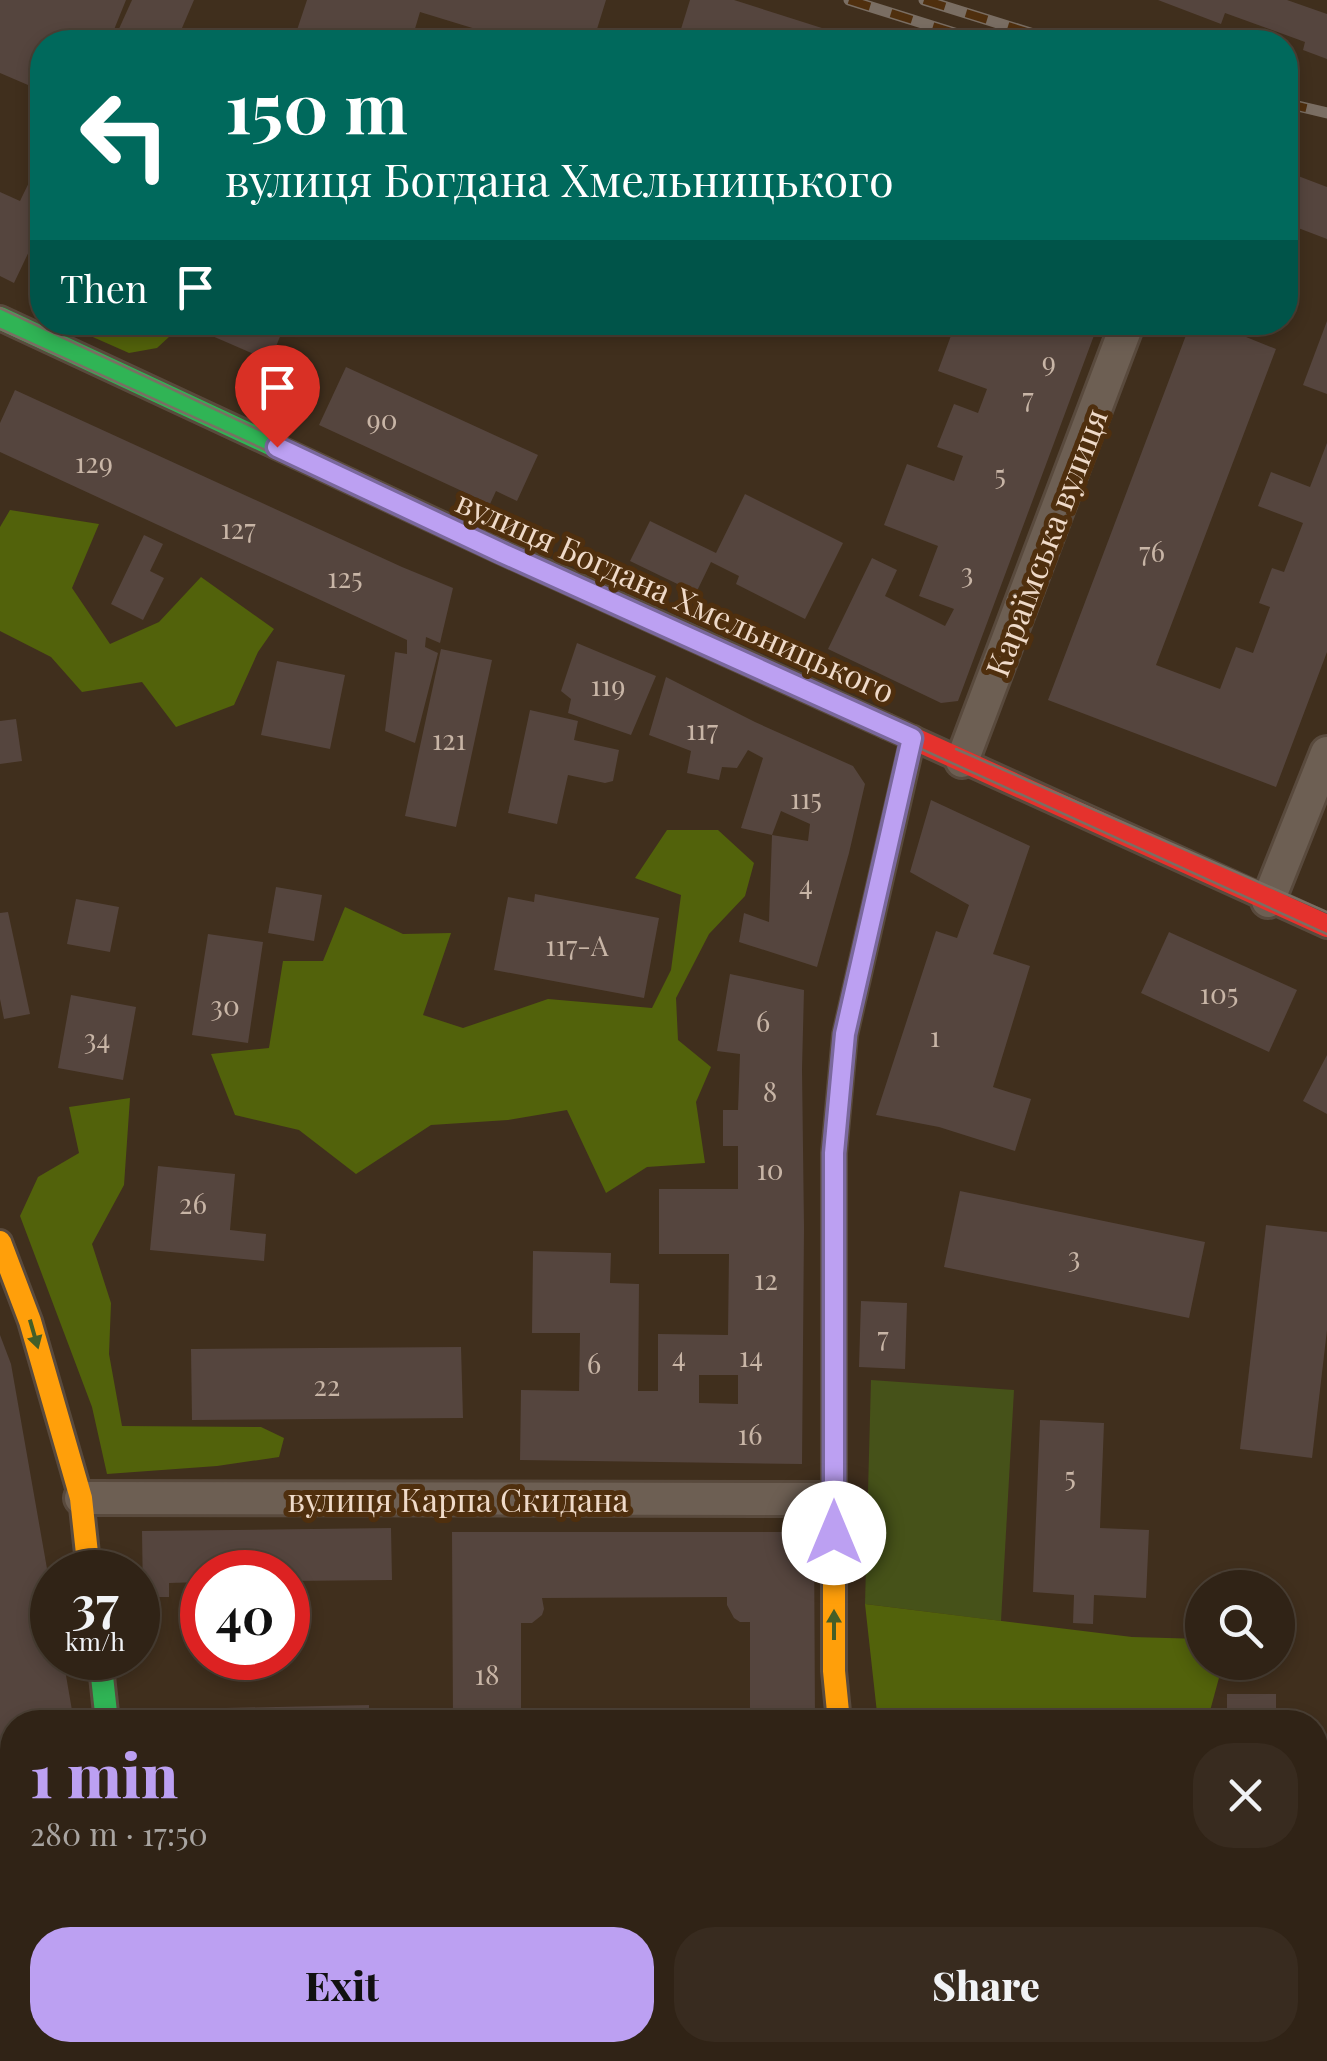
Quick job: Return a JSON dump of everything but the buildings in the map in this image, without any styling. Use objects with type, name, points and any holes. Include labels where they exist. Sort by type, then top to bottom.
[{"type":"street","name":"вулиця Богдана Хмельницького","points":[[0,318],[30,332]]},
{"type":"street","name":"вулиця Богдана Хмельницького","points":[[36,335],[500,552],[1327,926]]},
{"type":"street","name":"Караїмська вулиця","points":[[962,761],[1123,335]]},
{"type":"street","points":[[838,1710],[834,1671],[834,1153],[845,1034],[912,738]]},
{"type":"street","points":[[1268,901],[1327,752]]},
{"type":"street","points":[[0,1242],[30,1320],[80,1498],[86,1550]]},
{"type":"street","name":"вулиця Карпа Скидана","points":[[80,1498],[834,1499]]},
{"type":"street","points":[[103,1680],[106,1710]]},
{"type":"green space","points":[[88,335],[171,335],[157,348],[129,353]]},
{"type":"green space","points":[[10,510],[99,524],[72,588],[110,644],[159,622],[201,577],[274,629],[258,652],[234,705],[176,727],[142,682],[82,692],[51,657],[0,631],[0,527]]},
{"type":"green space","points":[[667,830],[718,830],[754,863],[745,896],[709,934],[676,998],[678,1040],[711,1067],[696,1102],[705,1163],[647,1167],[606,1193],[567,1110],[508,1120],[431,1125],[356,1174],[299,1130],[235,1115],[211,1054],[269,1048],[283,961],[323,961],[345,907],[403,934],[451,933],[423,1015],[463,1028],[548,999],[652,1008],[671,970],[681,895],[635,878]]},
{"type":"green space","points":[[130,1098],[124,1185],[92,1244],[111,1303],[109,1354],[122,1426],[261,1427],[284,1438],[279,1457],[107,1474],[92,1407],[20,1216],[38,1177],[79,1153],[69,1107]]},
{"type":"green space","points":[[871,1380],[1014,1390],[1001,1621],[865,1604]]},
{"type":"green space","points":[[865,1604],[1132,1637],[1185,1639],[1185,1680],[1218,1680],[1210,1710],[877,1710]]},
{"type":"tram line","points":[[0,308],[30,322]]},
{"type":"tram line","points":[[0,329],[1327,934]]},
{"type":"tram line","points":[[57,335],[329,463]]},
{"type":"tram line","points":[[956,749],[1327,912]]},
{"type":"railway","points":[[849,0],[945,30]]},
{"type":"railway","points":[[924,0],[1020,30]]},
{"type":"railway","points":[[1298,106],[1327,113]]},
{"type":"traffic: fast","points":[[0,318],[30,332]]},
{"type":"traffic: fast","points":[[36,335],[886,726]]},
{"type":"traffic: fast","points":[[102,1680],[106,1710]]},
{"type":"traffic: slow","points":[[0,1242],[30,1321],[81,1498],[87,1550]]},
{"type":"traffic: slow","points":[[834,1272],[834,1671],[838,1710]]},
{"type":"traffic: jam","points":[[886,726],[1327,926]]},
{"type":"traffic: jam","points":[[834,1272],[834,1153],[845,1035],[913,738]]},
{"type":"route","points":[[277,447],[912,738],[845,1034],[834,1153],[834,1533]]}]
